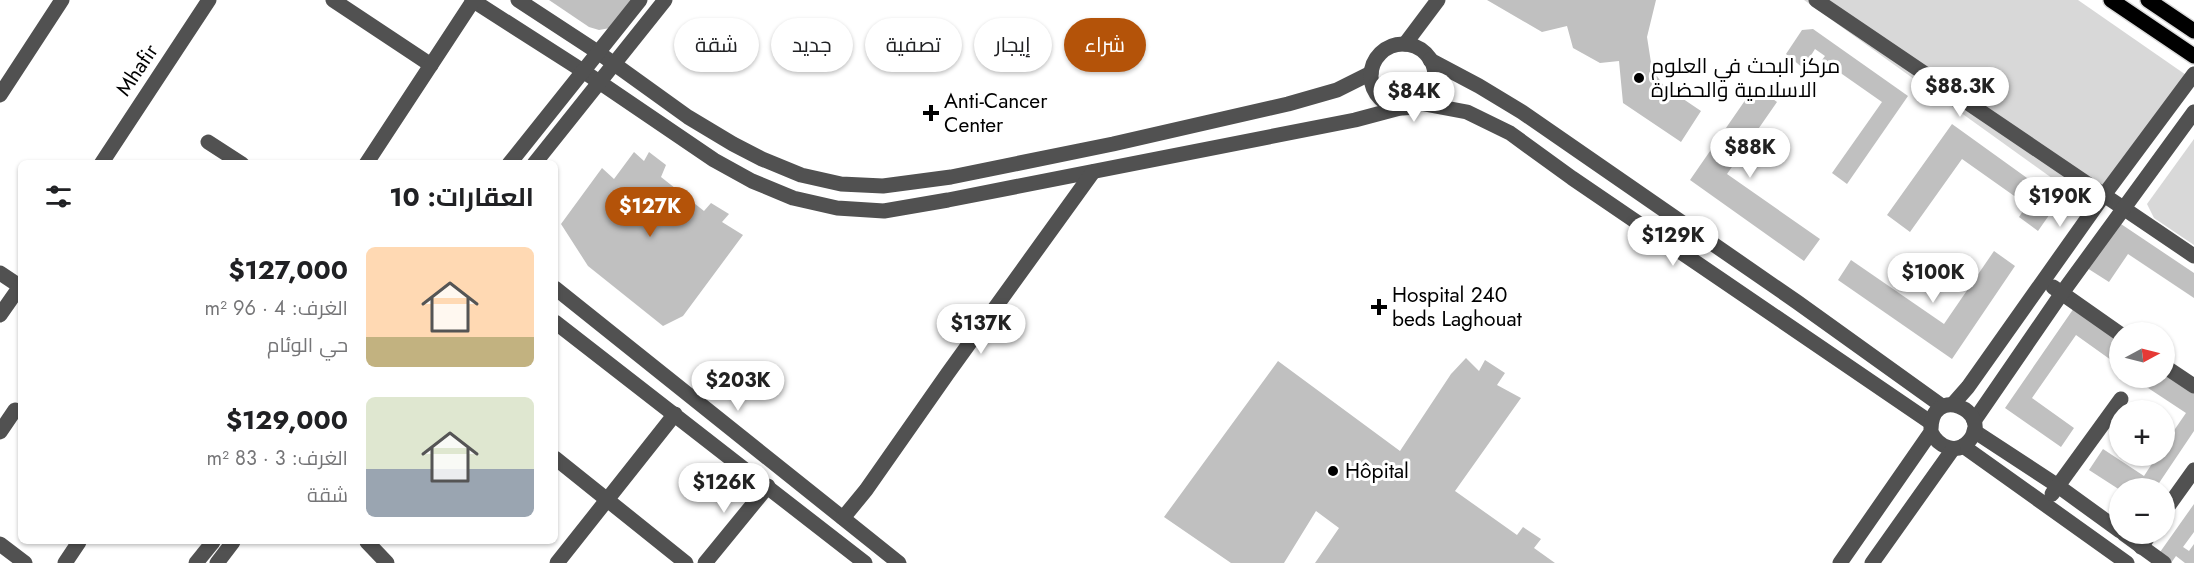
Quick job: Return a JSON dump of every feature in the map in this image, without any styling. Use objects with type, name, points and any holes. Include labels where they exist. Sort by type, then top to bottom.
[{"type":"main road","points":[[2111,0],[2194,56]]},
{"type":"main road","points":[[2148,0],[2194,31]]},
{"type":"street","points":[[0,95],[62,0]]},
{"type":"street","name":"Mhafir","points":[[104,160],[209,0]]},
{"type":"street","points":[[333,0],[431,65]]},
{"type":"street","points":[[369,160],[472,0],[583,71],[714,160],[752,181],[794,198],[837,208],[884,211],[1093,172],[1410,107],[1419,103],[1432,88],[1434,69],[1424,52],[1415,46],[1405,44],[1386,49],[1379,55],[1371,73],[1376,93],[1382,100],[1400,108]]},
{"type":"street","points":[[518,0],[688,117],[762,159],[828,182],[883,186],[951,177],[1113,144],[1288,104],[1337,90],[1371,73]]},
{"type":"street","points":[[512,160],[640,0]]},
{"type":"street","points":[[537,160],[664,0]]},
{"type":"street","points":[[1405,44],[1438,0]]},
{"type":"street","points":[[1816,0],[2194,256]]},
{"type":"street","points":[[1430,60],[1522,112],[1948,405],[1961,406],[1969,412],[1974,426],[2109,523]]},
{"type":"street","points":[[1840,563],[1931,427],[1935,413],[1968,387],[2104,195],[2194,74]]},
{"type":"street","points":[[1419,103],[1467,112],[1510,133],[1931,427],[1935,441],[1943,447],[1958,448],[2045,503],[2127,563]]},
{"type":"street","points":[[1872,563],[1958,448],[1970,440],[1974,426],[2062,292],[2194,112]]},
{"type":"street","points":[[208,142],[236,160]]},
{"type":"street","points":[[843,518],[866,490],[1093,172]]},
{"type":"street","points":[[0,273],[18,284]]},
{"type":"street","points":[[2044,280],[2109,326]]},
{"type":"street","points":[[0,315],[18,290]]},
{"type":"street","points":[[558,290],[899,563]]},
{"type":"street","points":[[558,326],[768,486],[861,562]]},
{"type":"street","points":[[2175,373],[2194,386]]},
{"type":"street","points":[[2045,503],[2121,399]]},
{"type":"street","points":[[0,432],[15,410]]},
{"type":"street","points":[[557,563],[675,414]]},
{"type":"street","points":[[558,460],[685,563]]},
{"type":"street","points":[[2175,497],[2194,470]]},
{"type":"street","points":[[705,563],[768,486]]},
{"type":"street","points":[[0,544],[25,563]]},
{"type":"street","points":[[65,563],[78,544]]},
{"type":"street","points":[[196,563],[211,544]]},
{"type":"street","points":[[217,563],[231,544]]},
{"type":"street","points":[[374,544],[387,563]]},
{"type":"street","points":[[2149,544],[2164,563]]},
{"type":"shaded area","points":[[1804,0],[2078,0],[2189,77],[2088,204]]},
{"type":"shaded area","points":[[2194,139],[2194,245],[2154,218],[2147,204]]},
{"type":"building","points":[[549,0],[635,0],[610,28],[599,30],[589,27]]},
{"type":"building","name":"مركز البحث في العلوم الاسلامية والحضارة","points":[[1487,0],[1656,0],[1647,37],[1652,69],[1664,86],[1701,111],[1681,142],[1623,103],[1619,61],[1600,63],[1573,48],[1567,26],[1542,32]]},
{"type":"building","points":[[1813,29],[1908,96],[1847,184],[1832,173],[1882,102],[1822,60],[1825,56],[1815,49],[1803,68],[1786,54],[1802,30]]},
{"type":"building","points":[[1755,86],[1777,102],[1727,174],[1820,239],[1804,261],[1690,180]]},
{"type":"building","points":[[1952,124],[2059,201],[2038,231],[2019,217],[2027,205],[1962,159],[1910,232],[1887,215]]},
{"type":"building","points":[[634,152],[644,161],[649,152],[666,165],[661,177],[704,211],[711,203],[729,214],[722,222],[743,235],[683,316],[663,326],[588,266],[561,224],[602,168],[614,179]]},
{"type":"building","points":[[2118,222],[2194,273],[2194,298],[2128,254],[2109,282],[2087,268]]},
{"type":"building","points":[[1994,251],[2015,266],[1952,359],[1838,280],[1851,260],[1944,324]]},
{"type":"building","points":[[2074,308],[2109,332],[2109,359],[2076,335],[2032,398],[2074,428],[2061,447],[2005,408]]},
{"type":"building","name":"Hôpital","points":[[1466,358],[1479,371],[1485,360],[1505,373],[1497,385],[1521,398],[1455,491],[1517,535],[1523,527],[1541,539],[1534,548],[1555,563],[1315,563],[1339,528],[1316,511],[1284,563],[1231,563],[1164,517],[1278,361],[1400,451],[1451,374]]},
{"type":"building","points":[[2175,380],[2194,393],[2194,431],[2175,459],[2175,429],[2186,413],[2175,406],[2175,400],[2166,400],[2148,388],[2175,388]]},
{"type":"building","points":[[2103,449],[2109,453],[2109,466],[2129,466],[2144,476],[2150,466],[2170,466],[2162,478],[2109,478],[2109,483],[2089,470]]},
{"type":"building","points":[[2194,504],[2194,532],[2183,547],[2189,551],[2194,544],[2194,563],[2185,563],[2176,556],[2171,563],[2158,555],[2166,544],[2175,544],[2175,531]]},
{"type":"place","name":"مركز البحث في العلوم الاسلامية والحضارة","points":[[1639,78]]},
{"type":"place","name":"Anti-Cancer Center","points":[[931,113]]},
{"type":"place","name":"Hospital 240 beds Laghouat","points":[[1379,307]]},
{"type":"place","name":"Hôpital","points":[[1333,471]]}]
